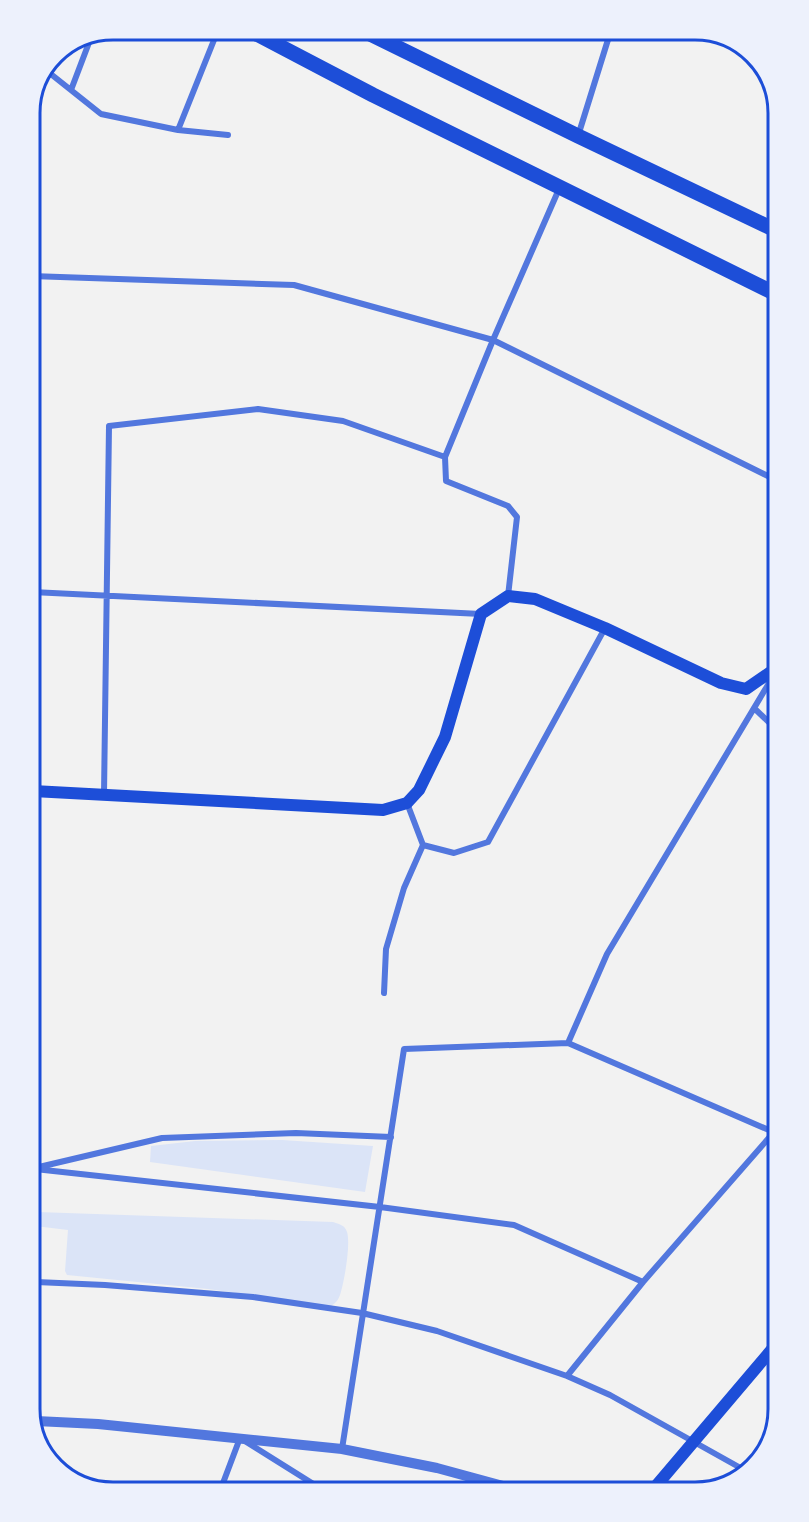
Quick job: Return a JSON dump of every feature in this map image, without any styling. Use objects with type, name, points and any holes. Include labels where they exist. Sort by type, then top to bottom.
[{"type":"main road","points":[[269,40],[374,95],[768,290]]},
{"type":"main road","points":[[383,40],[768,227]]},
{"type":"main road","points":[[40,791],[383,810],[407,802],[419,790],[445,736],[481,614],[508,596],[535,599],[605,628],[721,683],[746,689],[768,675]]},
{"type":"main road","points":[[660,1482],[768,1361]]},
{"type":"street","points":[[178,130],[214,40]]},
{"type":"street","points":[[578,136],[608,41]]},
{"type":"street","points":[[71,90],[88,45]]},
{"type":"street","points":[[52,75],[101,114],[178,130],[228,135]]},
{"type":"street","points":[[508,596],[518,518],[508,506],[446,482],[445,457],[559,187]]},
{"type":"street","points":[[41,276],[294,285],[493,340],[768,475]]},
{"type":"street","points":[[104,794],[109,426],[258,409],[343,421],[445,457]]},
{"type":"street","points":[[41,592],[481,614]]},
{"type":"street","points":[[423,845],[454,853],[488,842],[605,628]]},
{"type":"street","points":[[568,1043],[607,954],[768,683]]},
{"type":"street","points":[[754,708],[768,721]]},
{"type":"street","points":[[384,993],[386,949],[404,888],[423,845],[407,802]]},
{"type":"street","points":[[342,1449],[404,1049],[568,1043],[768,1130]]},
{"type":"street","points":[[40,1167],[162,1138],[296,1133],[391,1137]]},
{"type":"street","points":[[567,1376],[643,1282],[768,1142]]},
{"type":"street","points":[[40,1169],[380,1207],[514,1225],[643,1282]]},
{"type":"street","points":[[40,1282],[253,1297],[362,1313],[437,1331],[567,1376],[610,1395],[739,1467]]},
{"type":"street","points":[[42,1421],[98,1424],[342,1449],[437,1468],[487,1482]]},
{"type":"street","points":[[240,1438],[309,1481]]},
{"type":"street","points":[[224,1481],[240,1438]]},
{"type":"shaded area","points":[[282,1140],[373,1146],[365,1192],[150,1162],[151,1146],[195,1141]]},
{"type":"shaded area","points":[[40,1212],[333,1222],[342,1225],[347,1232],[347,1264],[340,1295],[331,1306],[208,1289],[67,1275],[65,1271],[68,1230],[40,1227]]}]
